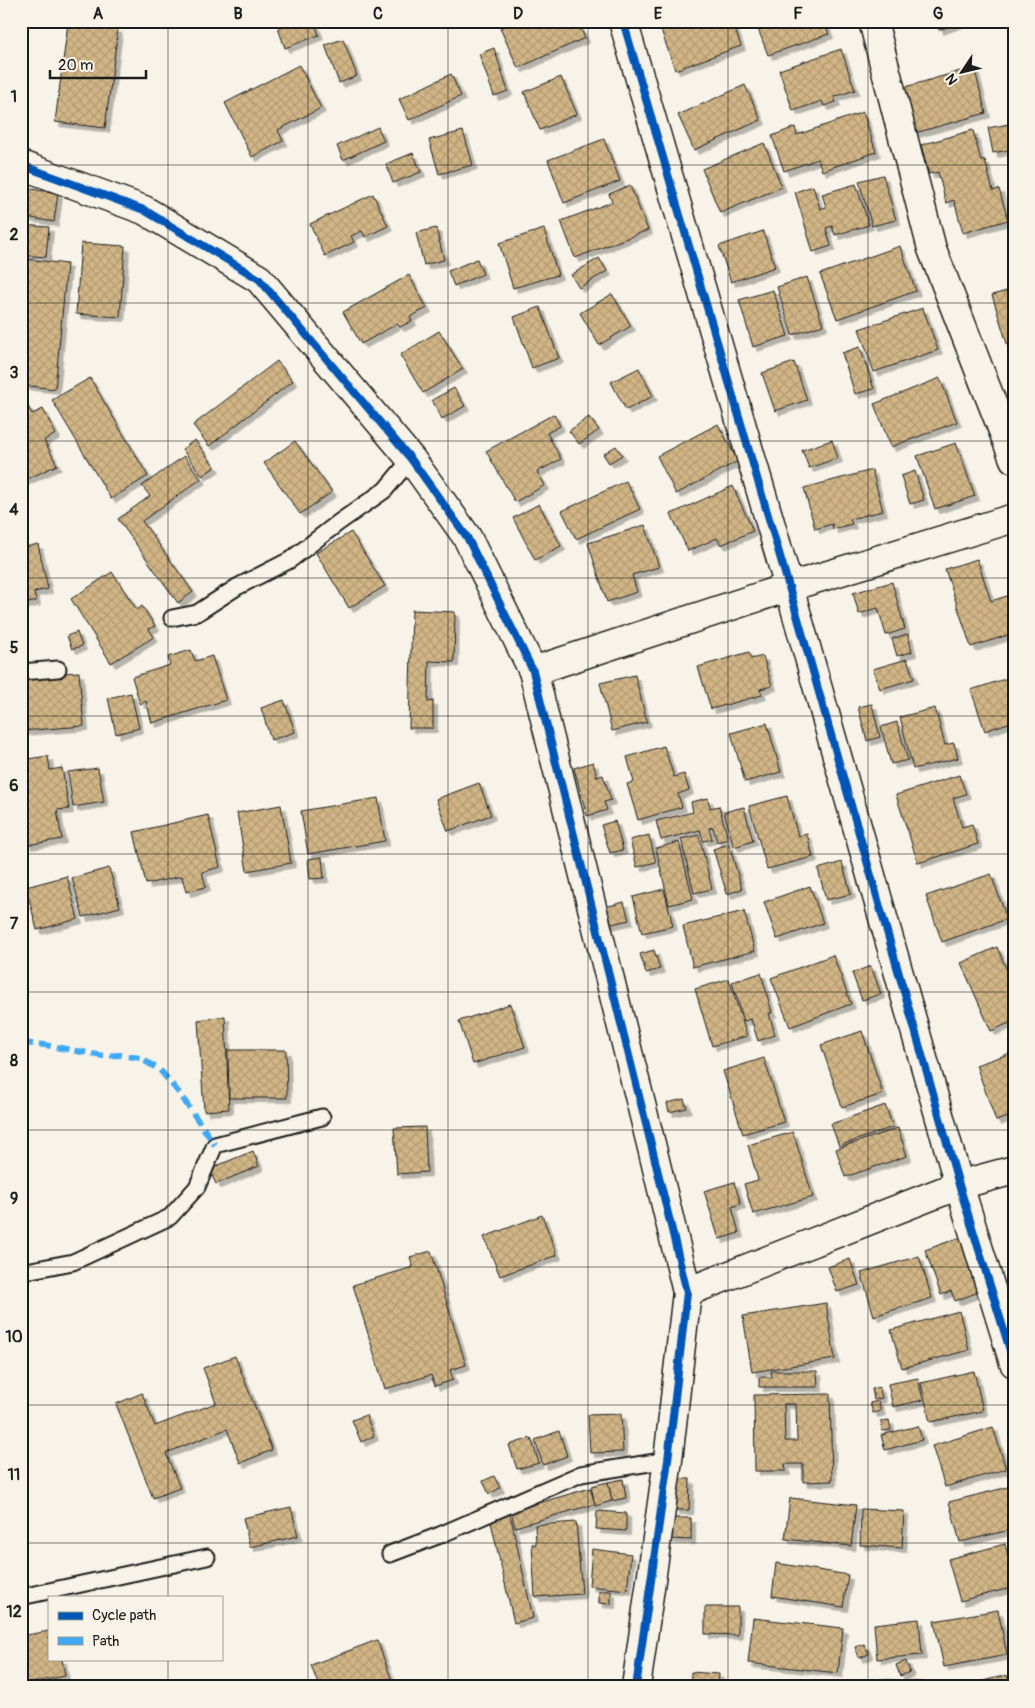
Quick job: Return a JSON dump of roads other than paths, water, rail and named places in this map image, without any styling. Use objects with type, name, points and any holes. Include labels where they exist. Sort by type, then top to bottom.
[{"type":"street","points":[[624,21],[789,586],[960,1185],[1014,1363]]},
{"type":"street","points":[[873,21],[932,249],[1014,459]]},
{"type":"street","points":[[21,165],[144,210],[259,279],[411,459],[467,538],[533,671],[687,1292],[668,1460],[636,1687]]},
{"type":"street","points":[[533,671],[789,586],[1014,518]]},
{"type":"street","points":[[687,1292],[960,1185],[1014,1170]]},
{"type":"lane","points":[[172,618],[197,613],[237,588],[290,560],[385,490],[411,459]]},
{"type":"lane","points":[[21,672],[58,669]]},
{"type":"lane","points":[[21,1272],[73,1262],[170,1217],[197,1187],[215,1145],[322,1117]]},
{"type":"lane","points":[[390,1554],[440,1535],[581,1474],[668,1460]]},
{"type":"lane","points":[[21,1597],[207,1557]]}]
